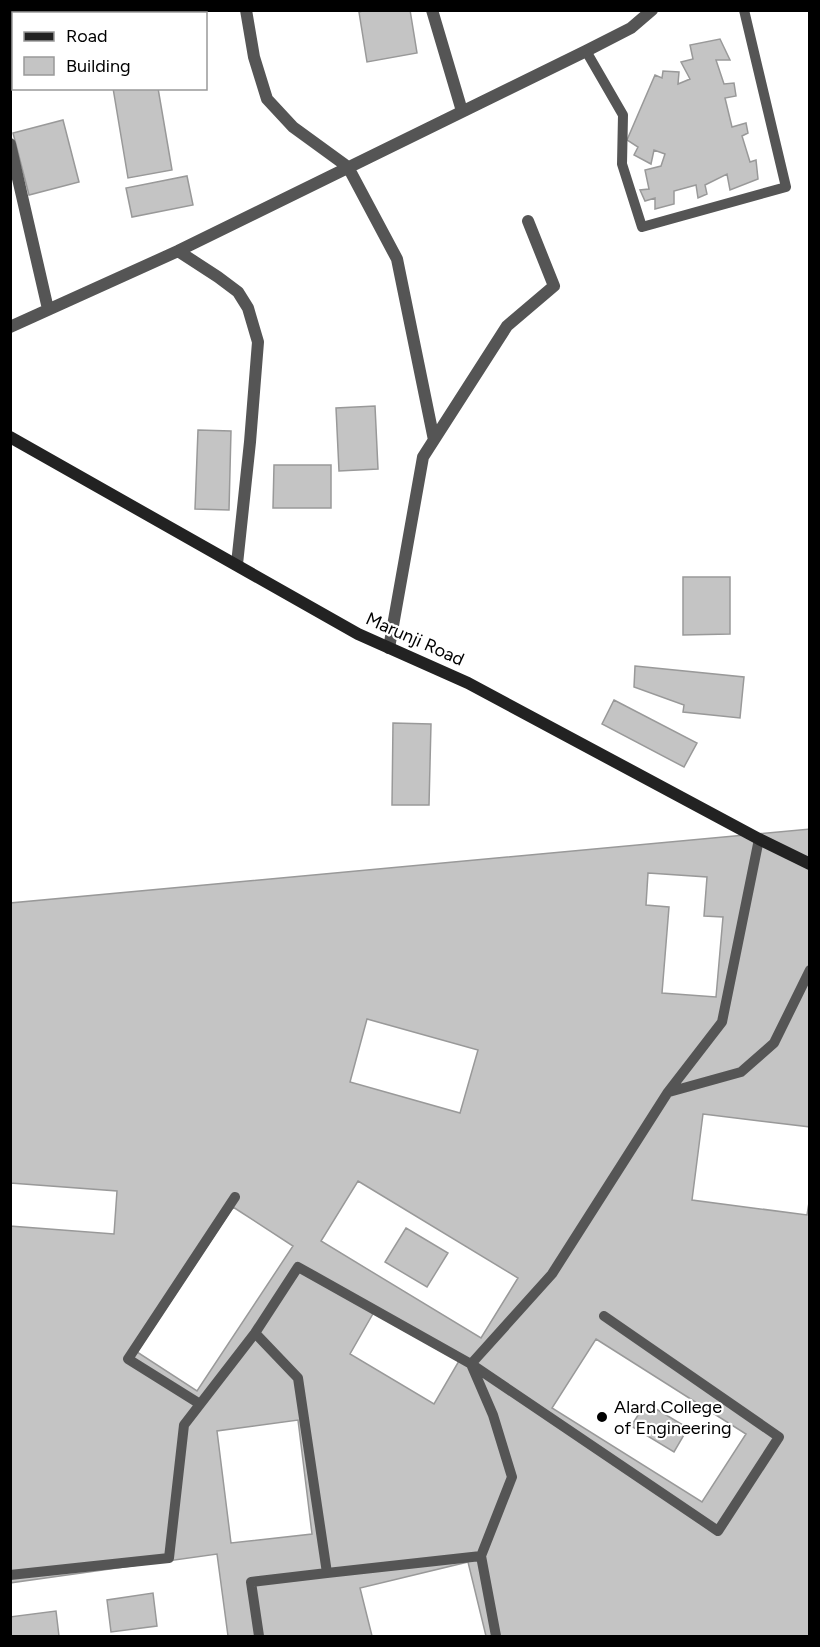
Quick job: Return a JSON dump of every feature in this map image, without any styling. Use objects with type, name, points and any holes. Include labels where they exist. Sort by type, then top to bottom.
[{"type":"street","points":[[246,10],[254,57],[267,99],[292,128],[348,167],[397,259],[435,440]]},
{"type":"street","points":[[432,10],[462,111]]},
{"type":"street","points":[[10,327],[178,251],[586,51],[631,28],[652,10]]},
{"type":"street","points":[[10,144],[48,309]]},
{"type":"street","points":[[389,648],[423,457],[507,326],[554,286],[528,221]]},
{"type":"street","points":[[178,251],[238,292],[248,308],[258,342],[237,564]]},
{"type":"street","name":"Marunji Road","points":[[10,437],[358,634],[468,683],[759,840],[810,864]]},
{"type":"lane","points":[[586,51],[623,115],[622,164],[642,227],[786,188],[744,10]]},
{"type":"lane","points":[[471,1364],[552,1275],[668,1092],[722,1022],[759,840]]},
{"type":"lane","points":[[668,1092],[741,1072],[774,1043],[810,970]]},
{"type":"lane","points":[[200,1404],[129,1359],[235,1197]]},
{"type":"lane","points":[[10,1575],[169,1558],[184,1425],[255,1333],[298,1267],[471,1364],[718,1531],[779,1437],[604,1316]]},
{"type":"lane","points":[[255,1333],[298,1378],[327,1573]]},
{"type":"lane","points":[[471,1364],[494,1415],[512,1477],[481,1556],[496,1636]]},
{"type":"lane","points":[[259,1636],[251,1582],[481,1556]]},
{"type":"building","points":[[80,10],[111,10],[112,12],[80,12]]},
{"type":"building","points":[[410,10],[417,53],[367,62],[359,12]]},
{"type":"building","points":[[720,39],[730,60],[716,60],[724,84],[734,83],[736,96],[725,98],[732,127],[746,123],[748,133],[742,136],[750,162],[756,160],[758,179],[730,190],[727,174],[705,185],[707,194],[698,198],[696,185],[674,191],[674,204],[655,209],[655,198],[645,201],[640,190],[649,189],[645,170],[661,166],[665,154],[654,150],[651,164],[634,155],[638,147],[627,140],[655,75],[662,78],[663,71],[679,72],[678,84],[690,79],[681,62],[693,59],[690,45]]},
{"type":"building","points":[[113,90],[158,90],[172,170],[128,178]]},
{"type":"building","points":[[63,120],[79,182],[29,195],[13,133]]},
{"type":"building","points":[[187,176],[193,205],[132,217],[126,188]]},
{"type":"building","points":[[375,406],[378,469],[339,471],[336,408]]},
{"type":"building","points":[[198,430],[231,431],[229,510],[195,509]]},
{"type":"building","points":[[274,465],[331,465],[331,508],[273,508]]},
{"type":"building","points":[[683,577],[730,577],[730,634],[683,635]]},
{"type":"building","points":[[635,666],[744,677],[740,718],[683,712],[684,705],[634,687]]},
{"type":"building","points":[[614,700],[697,743],[684,767],[602,724]]},
{"type":"building","points":[[393,723],[431,724],[429,805],[392,805]]},
{"type":"building","points":[[810,829],[810,1636],[10,1636],[10,903]]},
{"type":"building","points":[[648,873],[707,877],[704,916],[723,917],[716,997],[662,993],[669,907],[646,905]]},
{"type":"building","points":[[367,1019],[478,1050],[460,1113],[350,1082]]},
{"type":"building","points":[[703,1114],[810,1127],[810,1196],[807,1215],[692,1200]]},
{"type":"building","points":[[358,1181],[518,1278],[481,1338],[321,1241]],"holes":[[[406,1228],[448,1253],[427,1287],[385,1262]]]},
{"type":"building","points":[[10,1183],[117,1191],[114,1234],[10,1226]]},
{"type":"building","points":[[233,1207],[293,1246],[197,1391],[137,1352]]},
{"type":"building","points":[[374,1312],[459,1361],[434,1404],[350,1354]]},
{"type":"building","name":"Alard College of Engineering","points":[[596,1339],[746,1434],[702,1502],[552,1408]],"holes":[[[646,1403],[688,1428],[674,1452],[631,1426]]]},
{"type":"building","points":[[298,1420],[312,1534],[231,1543],[217,1431]]},
{"type":"building","points":[[217,1554],[228,1636],[59,1636],[56,1611],[10,1617],[10,1583]],"holes":[[[153,1593],[157,1626],[111,1632],[107,1600]]]},
{"type":"building","points":[[468,1562],[486,1636],[372,1636],[360,1588]]},
{"type":"place","name":"Alard College of Engineering","points":[[602,1417]]}]
